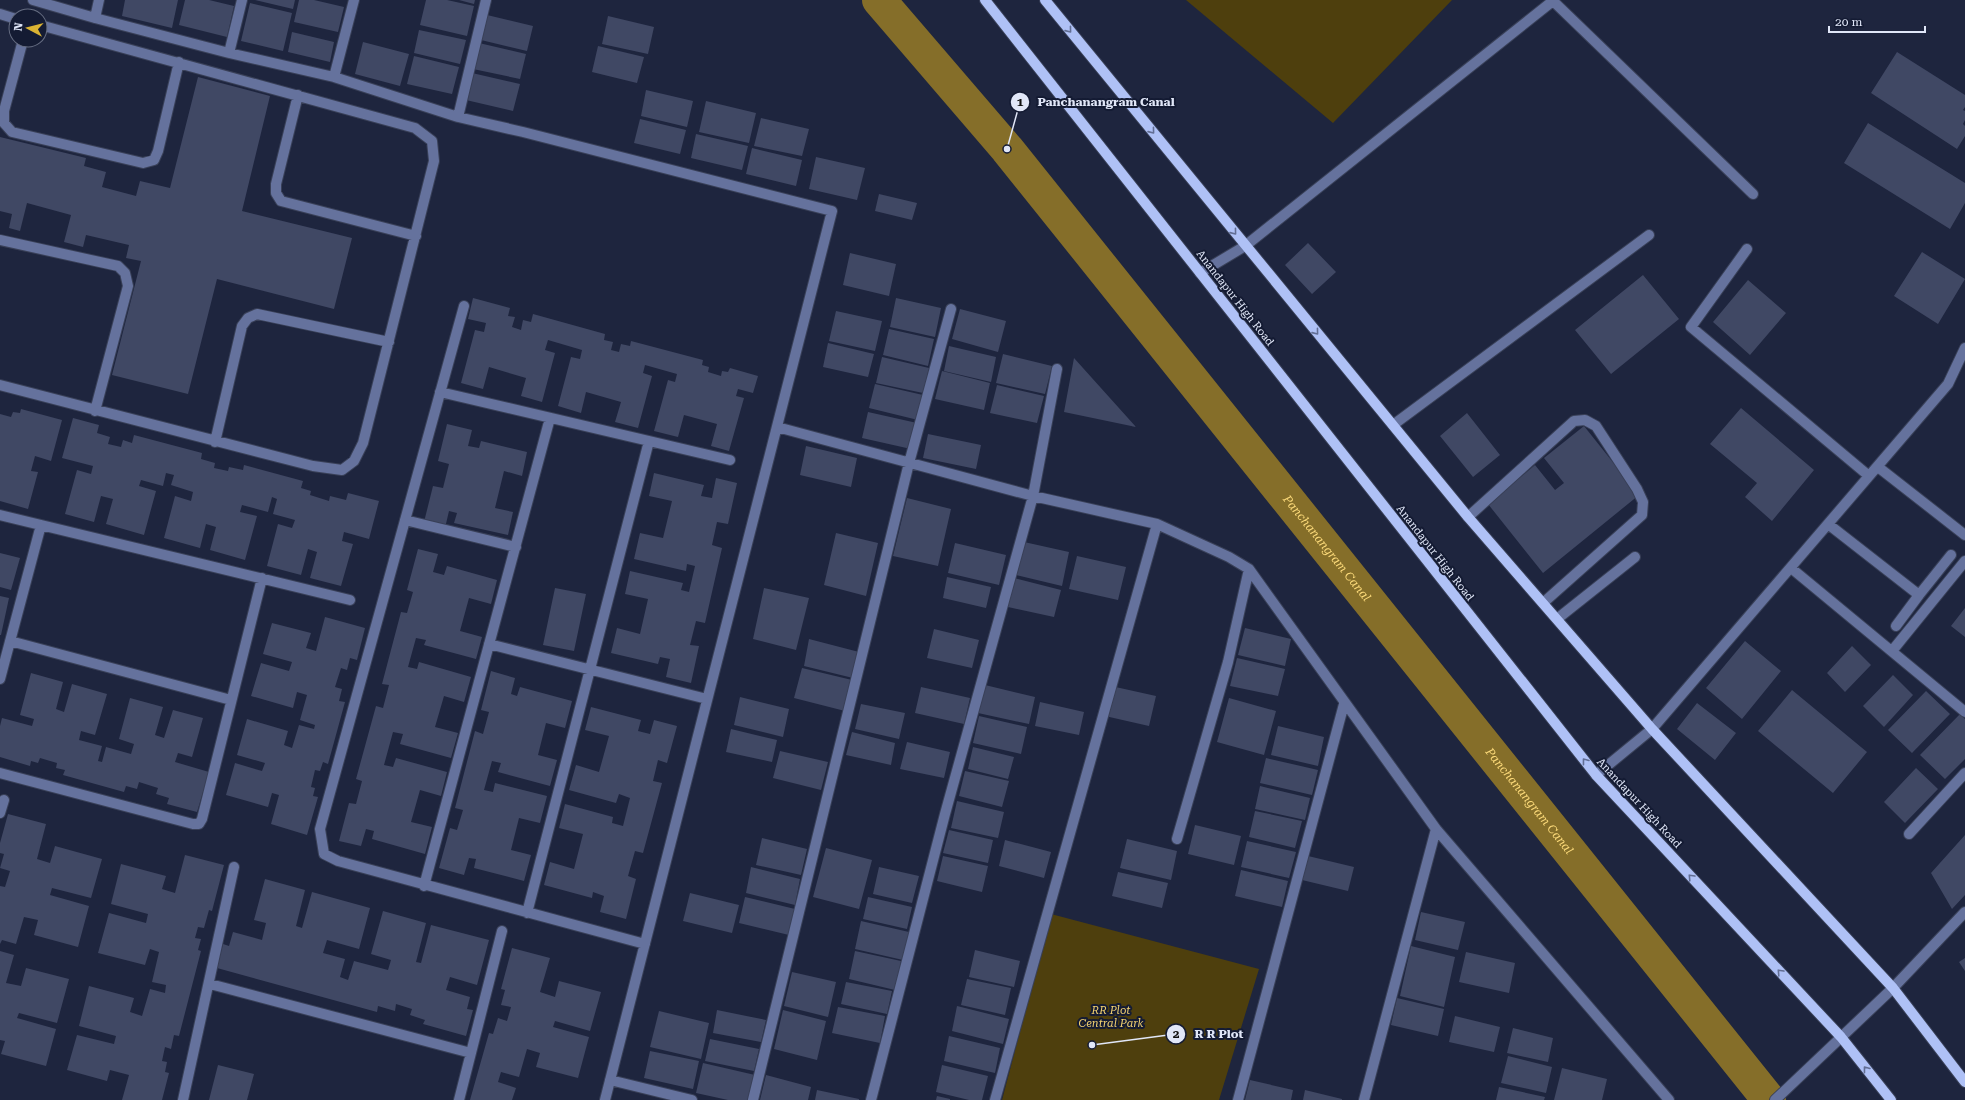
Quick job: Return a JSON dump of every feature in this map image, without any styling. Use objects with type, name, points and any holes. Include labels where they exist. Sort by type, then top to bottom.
[{"type":"main road","name":"Anandapur High Road","points":[[985,0],[1596,775],[1841,1037],[1891,1100]]},
{"type":"main road","points":[[1045,0],[1468,517],[1652,729],[1894,988],[1965,1082]]},
{"type":"street","points":[[34,0],[94,18],[229,53],[334,77],[458,117],[523,132],[832,211],[605,1100]]},
{"type":"street","points":[[94,18],[99,0]]},
{"type":"street","points":[[229,53],[242,0]]},
{"type":"street","points":[[334,77],[354,0]]},
{"type":"street","points":[[458,117],[486,0]]},
{"type":"street","points":[[1200,273],[1245,246],[1554,0],[1753,194]]},
{"type":"street","points":[[0,385],[215,442],[313,466],[342,470],[354,461],[363,443],[434,160],[432,141],[415,128],[48,27]]},
{"type":"street","points":[[21,48],[4,111],[4,123],[12,132],[143,163],[154,160],[158,150],[179,62]]},
{"type":"street","points":[[298,95],[276,184],[276,193],[280,202],[416,236]]},
{"type":"street","points":[[1393,425],[1649,236]]},
{"type":"street","points":[[0,240],[118,266],[125,273],[128,286],[94,411]]},
{"type":"street","points":[[1747,248],[1690,327],[1869,476]]},
{"type":"street","points":[[464,306],[320,829],[324,854],[338,862],[645,944]]},
{"type":"street","points":[[753,1100],[909,463],[951,309]]},
{"type":"street","points":[[215,442],[242,326],[248,318],[257,314],[389,342]]},
{"type":"street","points":[[1596,775],[1652,729],[1948,384],[1965,348]]},
{"type":"street","points":[[871,1100],[943,821],[1033,496],[1057,368]]},
{"type":"street","points":[[440,392],[730,460]]},
{"type":"street","points":[[424,886],[550,418]]},
{"type":"street","points":[[1468,517],[1574,421],[1585,420],[1596,426],[1637,489],[1643,502],[1642,514],[1543,603]]},
{"type":"street","points":[[777,427],[1033,496],[1157,524],[1229,557],[1249,569],[1344,704],[1436,829],[1669,1100]]},
{"type":"street","points":[[527,912],[649,441]]},
{"type":"street","points":[[1878,467],[1965,535]]},
{"type":"street","points":[[0,514],[350,600]]},
{"type":"street","points":[[405,520],[516,547]]},
{"type":"street","points":[[995,1100],[1157,524]]},
{"type":"street","points":[[1828,524],[1919,595]]},
{"type":"street","points":[[0,679],[41,525]]},
{"type":"street","points":[[1896,626],[1952,555]]},
{"type":"street","points":[[1557,619],[1636,557]]},
{"type":"street","points":[[1892,651],[1965,561]]},
{"type":"street","points":[[1791,568],[1965,712]]},
{"type":"street","points":[[1177,839],[1228,662],[1249,569]]},
{"type":"street","points":[[0,773],[193,824],[199,824],[202,819],[262,578]]},
{"type":"street","points":[[10,641],[231,700]]},
{"type":"street","points":[[489,644],[707,699]]},
{"type":"street","points":[[1238,1100],[1344,704]]},
{"type":"street","points":[[1909,834],[1965,773]]},
{"type":"street","points":[[0,813],[4,800]]},
{"type":"street","points":[[1364,1100],[1436,829]]},
{"type":"street","points":[[183,1100],[210,984],[234,867]]},
{"type":"street","points":[[1775,1100],[1894,988],[1965,912]]},
{"type":"street","points":[[459,1100],[502,931]]},
{"type":"street","points":[[210,984],[471,1053]]},
{"type":"street","points":[[610,1080],[692,1100]]},
{"type":"green space","points":[[1186,0],[1452,0],[1333,123]]},
{"type":"green space","name":"RR Plot Central Park","points":[[1051,914],[1259,969],[1219,1100],[1002,1100]]},
{"type":"building","points":[[125,0],[178,0],[172,28],[122,16]]},
{"type":"building","points":[[185,0],[209,0],[234,6],[227,37],[179,25]]},
{"type":"building","points":[[255,0],[295,0],[293,9]]},
{"type":"building","points":[[299,0],[314,0],[344,7],[338,32],[294,22]]},
{"type":"building","points":[[426,0],[447,0],[474,6],[467,36],[420,25]]},
{"type":"building","points":[[459,0],[475,0],[474,4]]},
{"type":"building","points":[[250,3],[292,13],[283,51],[241,41]]},
{"type":"building","points":[[487,15],[533,26],[527,51],[481,40]]},
{"type":"building","points":[[608,16],[654,27],[648,54],[602,44]]},
{"type":"building","points":[[419,30],[466,40],[460,64],[414,53]]},
{"type":"building","points":[[292,32],[334,42],[330,62],[288,52]]},
{"type":"building","points":[[363,42],[409,54],[400,86],[355,74]]},
{"type":"building","points":[[479,43],[526,54],[520,79],[473,69]]},
{"type":"building","points":[[598,46],[644,57],[637,83],[592,72]]},
{"type":"building","points":[[1897,52],[1965,95],[1965,107],[1963,110],[1965,111],[1965,120],[1963,124],[1965,126],[1965,136],[1957,149],[1871,93]]},
{"type":"building","points":[[414,56],[459,67],[452,94],[407,84]]},
{"type":"building","points":[[472,73],[520,84],[513,111],[466,100]]},
{"type":"building","points":[[198,77],[270,96],[242,211],[352,238],[334,309],[217,279],[188,394],[112,375],[141,261],[126,258],[129,245],[86,235],[83,247],[64,242],[71,215],[27,203],[20,231],[9,228],[12,214],[0,211],[0,137],[86,158],[84,166],[106,172],[102,187],[136,196],[140,181],[170,188]]},
{"type":"building","points":[[646,90],[693,101],[687,127],[641,116]]},
{"type":"building","points":[[706,101],[756,113],[749,143],[699,132]]},
{"type":"building","points":[[761,118],[809,129],[802,156],[754,146]]},
{"type":"building","points":[[640,119],[686,130],[680,154],[634,143]]},
{"type":"building","points":[[1868,123],[1965,183],[1965,203],[1950,229],[1844,163]]},
{"type":"building","points":[[696,134],[748,146],[742,170],[691,158]]},
{"type":"building","points":[[752,148],[802,160],[796,186],[746,174]]},
{"type":"building","points":[[816,157],[865,168],[857,200],[809,189]]},
{"type":"building","points":[[879,194],[917,203],[912,220],[875,211]]},
{"type":"building","points":[[1308,243],[1336,272],[1312,294],[1285,265]]},
{"type":"building","points":[[1922,252],[1965,279],[1938,324],[1894,296]]},
{"type":"building","points":[[850,253],[896,264],[889,296],[843,285]]},
{"type":"building","points":[[1643,275],[1679,319],[1611,374],[1575,330]]},
{"type":"building","points":[[1748,280],[1786,313],[1750,355],[1713,322]]},
{"type":"building","points":[[473,298],[510,308],[508,316],[515,317],[512,327],[521,330],[523,320],[531,322],[533,314],[605,334],[604,340],[613,342],[611,350],[619,352],[621,344],[630,346],[631,341],[703,360],[702,365],[709,367],[708,372],[721,376],[722,371],[728,372],[730,368],[758,376],[753,393],[738,389],[736,396],[744,398],[729,451],[711,446],[717,424],[684,415],[678,437],[654,431],[668,380],[675,382],[677,374],[645,365],[643,373],[652,376],[638,428],[615,422],[621,402],[586,392],[581,413],[558,406],[571,357],[580,359],[582,350],[548,340],[545,350],[555,353],[542,402],[521,396],[526,378],[489,367],[483,389],[461,383],[475,330],[484,332],[486,323],[468,319]]},
{"type":"building","points":[[896,298],[941,308],[935,337],[890,327]]},
{"type":"building","points":[[960,309],[1006,321],[998,352],[952,339]]},
{"type":"building","points":[[836,311],[882,321],[875,351],[829,341]]},
{"type":"building","points":[[889,329],[934,339],[928,366],[883,355]]},
{"type":"building","points":[[828,343],[874,354],[868,377],[823,367]]},
{"type":"building","points":[[949,346],[996,357],[991,382],[944,371]]},
{"type":"building","points":[[1003,354],[1052,366],[1045,394],[996,383]]},
{"type":"building","points":[[882,357],[929,368],[923,393],[876,383]]},
{"type":"building","points":[[1074,358],[1136,427],[1064,412]]},
{"type":"building","points":[[942,371],[990,383],[984,410],[935,399]]},
{"type":"building","points":[[875,384],[923,395],[918,420],[869,408]]},
{"type":"building","points":[[997,385],[1044,396],[1037,423],[990,413]]},
{"type":"building","points":[[1741,408],[1814,470],[1772,521],[1745,497],[1757,483],[1710,444]]},
{"type":"building","points":[[21,409],[62,420],[51,461],[35,456],[31,471],[38,472],[28,509],[0,501],[0,414],[11,417],[13,412],[20,413]]},
{"type":"building","points":[[868,412],[917,423],[911,449],[862,438]]},
{"type":"building","points":[[1467,413],[1500,455],[1473,477],[1440,436]]},
{"type":"building","points":[[73,418],[99,425],[97,433],[110,437],[108,444],[121,447],[123,440],[132,443],[134,435],[202,453],[201,459],[215,463],[214,468],[228,471],[229,467],[243,470],[244,465],[303,481],[301,488],[311,491],[310,495],[329,501],[330,496],[346,500],[348,493],[379,501],[369,539],[344,532],[342,541],[353,544],[341,586],[310,578],[317,552],[308,549],[301,575],[267,566],[278,524],[292,528],[295,520],[273,514],[277,499],[272,497],[268,512],[242,505],[240,512],[257,516],[245,560],[210,550],[216,527],[206,524],[200,548],[164,538],[175,496],[191,501],[193,492],[171,485],[174,475],[166,473],[163,486],[141,480],[139,486],[156,491],[144,535],[106,524],[113,499],[101,496],[94,522],[65,514],[77,470],[91,474],[93,466],[62,458]]},
{"type":"building","points":[[447,424],[472,430],[468,446],[479,448],[481,441],[527,452],[522,476],[504,471],[495,508],[513,512],[508,535],[454,523],[457,513],[449,511],[445,528],[424,522],[433,486],[443,488],[449,464],[438,461]]},
{"type":"building","points":[[1584,426],[1639,495],[1543,573],[1488,504],[1535,465],[1555,490],[1564,483],[1544,458]]},
{"type":"building","points":[[928,434],[981,445],[976,469],[923,458]]},
{"type":"building","points":[[806,446],[857,458],[851,487],[800,475]]},
{"type":"building","points":[[654,473],[704,485],[701,496],[712,498],[716,478],[737,483],[728,524],[717,522],[712,545],[722,548],[705,623],[696,621],[690,645],[699,646],[691,683],[666,677],[670,659],[660,657],[658,664],[611,653],[617,628],[640,634],[648,599],[625,594],[630,571],[683,583],[681,590],[689,592],[695,566],[687,564],[686,571],[634,559],[640,533],[663,538],[672,501],[649,496]]},
{"type":"building","points":[[907,498],[951,509],[938,566],[893,556]]},
{"type":"building","points":[[836,533],[878,543],[866,596],[824,585]]},
{"type":"building","points":[[1024,542],[1069,552],[1062,586],[1016,575]]},
{"type":"building","points":[[955,543],[1006,555],[999,585],[948,573]]},
{"type":"building","points":[[418,549],[438,554],[433,572],[444,575],[447,566],[497,580],[491,604],[469,598],[460,631],[482,637],[476,659],[424,645],[426,640],[416,638],[408,667],[417,669],[419,662],[471,677],[464,702],[444,696],[435,727],[458,733],[451,758],[400,744],[403,734],[393,732],[384,765],[393,767],[396,758],[447,772],[441,796],[420,790],[411,822],[432,827],[425,854],[372,839],[374,831],[366,829],[361,846],[339,841],[349,803],[356,804],[362,781],[356,779],[376,706],[383,708],[389,685],[382,684],[401,612],[407,613],[413,592],[407,590]]},
{"type":"building","points":[[0,553],[20,558],[11,590],[0,587]]},
{"type":"building","points":[[1077,556],[1126,567],[1118,600],[1069,589]]},
{"type":"building","points":[[947,577],[991,587],[986,608],[943,598]]},
{"type":"building","points":[[1014,578],[1061,590],[1054,617],[1008,607]]},
{"type":"building","points":[[555,588],[586,594],[574,651],[543,645]]},
{"type":"building","points":[[764,588],[809,598],[796,650],[753,639]]},
{"type":"building","points":[[0,596],[9,598],[1,635],[0,635]]},
{"type":"building","points":[[1965,608],[1965,637],[1951,626]]},
{"type":"building","points":[[325,617],[365,628],[357,660],[350,658],[347,670],[341,668],[335,687],[342,689],[339,701],[345,702],[328,764],[323,762],[320,771],[315,770],[311,787],[315,788],[313,796],[318,797],[307,835],[271,824],[279,795],[272,793],[268,807],[226,795],[235,763],[262,771],[265,763],[237,755],[247,719],[288,731],[284,745],[292,748],[299,725],[314,729],[315,725],[300,720],[307,695],[297,692],[293,708],[251,696],[261,663],[289,671],[292,662],[263,654],[272,623],[311,633],[306,648],[316,651]]},
{"type":"building","points":[[1245,628],[1291,639],[1285,666],[1238,655]]},
{"type":"building","points":[[934,629],[979,640],[972,668],[927,658]]},
{"type":"building","points":[[809,639],[859,652],[853,678],[804,666]]},
{"type":"building","points":[[1745,641],[1781,671],[1742,719],[1706,688]]},
{"type":"building","points":[[1852,646],[1871,665],[1845,692],[1827,673]]},
{"type":"building","points":[[1237,658],[1285,669],[1278,696],[1230,686]]},
{"type":"building","points":[[802,668],[852,680],[845,711],[794,698]]},
{"type":"building","points":[[491,671],[515,678],[511,694],[517,696],[520,687],[572,701],[565,728],[546,723],[538,755],[557,760],[550,786],[498,772],[501,763],[492,761],[484,790],[493,792],[495,783],[547,796],[540,823],[519,818],[511,850],[531,855],[524,881],[474,868],[476,859],[469,858],[464,875],[439,868],[450,828],[457,830],[463,810],[455,808],[475,731],[483,734],[489,712],[481,710]]},
{"type":"building","points":[[31,673],[63,682],[56,709],[64,712],[72,684],[107,694],[95,735],[81,731],[79,740],[102,746],[98,761],[102,762],[106,747],[131,754],[134,744],[119,739],[130,698],[163,707],[155,735],[164,738],[173,710],[203,718],[192,757],[178,753],[175,762],[209,772],[197,812],[167,804],[169,798],[156,794],[158,788],[139,782],[137,789],[126,786],[124,792],[63,775],[65,770],[56,768],[57,763],[40,758],[38,763],[31,761],[30,766],[0,757],[0,726],[2,718],[32,726],[34,719],[20,715]]},
{"type":"building","points":[[1893,675],[1913,695],[1884,727],[1863,706]]},
{"type":"building","points":[[985,685],[1035,697],[1029,724],[978,713]]},
{"type":"building","points":[[1111,686],[1156,696],[1149,726],[1105,716]]},
{"type":"building","points":[[921,687],[970,698],[964,724],[915,713]]},
{"type":"building","points":[[1792,690],[1867,752],[1833,793],[1758,731]]},
{"type":"building","points":[[1926,691],[1950,714],[1912,753],[1888,730]]},
{"type":"building","points":[[740,697],[789,709],[783,737],[734,725]]},
{"type":"building","points":[[1229,698],[1276,711],[1264,755],[1217,742]]},
{"type":"building","points":[[1040,702],[1084,712],[1079,735],[1035,726]]},
{"type":"building","points":[[1697,703],[1736,733],[1715,760],[1677,729]]},
{"type":"building","points":[[861,704],[905,713],[899,739],[855,729]]},
{"type":"building","points":[[591,707],[641,720],[638,731],[650,734],[654,720],[677,726],[667,763],[658,760],[653,781],[662,783],[643,853],[635,851],[628,876],[636,879],[626,919],[600,912],[604,896],[593,892],[592,898],[544,885],[550,862],[574,869],[583,834],[559,828],[565,804],[613,817],[612,823],[623,826],[630,798],[619,794],[616,803],[569,790],[576,765],[599,772],[609,736],[585,730]]},
{"type":"building","points":[[1960,714],[1965,719],[1965,759],[1945,779],[1920,755]]},
{"type":"building","points":[[979,716],[1027,727],[1021,754],[973,743]]},
{"type":"building","points":[[1278,726],[1324,737],[1318,766],[1271,755]]},
{"type":"building","points":[[731,729],[777,740],[772,762],[726,752]]},
{"type":"building","points":[[852,732],[895,743],[891,765],[846,755]]},
{"type":"building","points":[[907,742],[950,752],[944,778],[900,769]]},
{"type":"building","points":[[973,747],[1014,757],[1008,779],[968,769]]},
{"type":"building","points":[[780,751],[828,762],[821,790],[773,778]]},
{"type":"building","points":[[1266,758],[1318,770],[1312,795],[1260,783]]},
{"type":"building","points":[[1916,768],[1938,789],[1905,823],[1884,802]]},
{"type":"building","points":[[965,771],[1009,781],[1002,807],[959,796]]},
{"type":"building","points":[[1260,786],[1310,798],[1305,820],[1255,809]]},
{"type":"building","points":[[957,801],[1004,812],[998,838],[951,828]]},
{"type":"building","points":[[1255,811],[1302,821],[1295,848],[1249,837]]},
{"type":"building","points":[[8,814],[46,824],[37,859],[50,863],[55,846],[102,859],[91,898],[52,888],[50,895],[89,906],[78,947],[34,935],[38,920],[24,917],[16,944],[2,940],[0,944],[0,886],[5,887],[10,871],[0,868],[4,854],[0,853],[0,843]]},
{"type":"building","points":[[1195,825],[1241,836],[1234,865],[1188,854]]},
{"type":"building","points":[[949,830],[993,840],[988,863],[943,853]]},
{"type":"building","points":[[1965,835],[1965,895],[1952,909],[1931,873]]},
{"type":"building","points":[[762,838],[807,849],[801,875],[756,865]]},
{"type":"building","points":[[1127,839],[1177,851],[1171,880],[1120,868]]},
{"type":"building","points":[[1005,840],[1051,852],[1044,878],[999,866]]},
{"type":"building","points":[[1247,841],[1296,852],[1289,878],[1241,867]]},
{"type":"building","points":[[826,848],[872,860],[859,909],[813,897]]},
{"type":"building","points":[[185,855],[224,865],[212,911],[209,910],[204,928],[198,927],[195,938],[201,939],[198,950],[201,951],[179,1036],[174,1035],[171,1049],[165,1047],[162,1061],[167,1062],[165,1072],[169,1073],[162,1100],[122,1100],[129,1075],[110,1070],[107,1081],[67,1070],[77,1035],[114,1044],[116,1036],[79,1026],[89,986],[134,998],[130,1012],[142,1016],[150,989],[165,993],[166,985],[152,982],[159,952],[150,949],[145,965],[98,953],[109,913],[146,923],[148,914],[111,904],[121,864],[166,876],[162,889],[175,893]]},
{"type":"building","points":[[943,856],[988,866],[982,892],[937,881]]},
{"type":"building","points":[[1308,856],[1354,867],[1348,891],[1302,880]]},
{"type":"building","points":[[751,867],[800,879],[795,905],[746,893]]},
{"type":"building","points":[[879,867],[919,876],[912,903],[873,894]]},
{"type":"building","points":[[1241,870],[1288,881],[1282,907],[1235,896]]},
{"type":"building","points":[[1118,872],[1168,883],[1162,908],[1112,896]]},
{"type":"building","points":[[265,879],[305,890],[296,926],[302,928],[312,892],[370,908],[359,949],[327,940],[323,953],[345,959],[340,977],[348,980],[354,961],[388,970],[391,960],[371,954],[383,911],[426,923],[416,962],[421,963],[431,925],[489,940],[477,985],[450,977],[446,990],[470,997],[467,1009],[473,1010],[466,1036],[423,1024],[425,1020],[410,1015],[412,1009],[396,1004],[395,1011],[378,1006],[377,1012],[217,968],[223,944],[229,946],[233,932],[262,940],[266,923],[254,920]]},
{"type":"building","points":[[690,893],[739,905],[732,933],[683,921]]},
{"type":"building","points":[[745,897],[795,909],[789,935],[739,923]]},
{"type":"building","points":[[868,897],[912,907],[907,929],[863,919]]},
{"type":"building","points":[[1421,912],[1465,922],[1458,950],[1415,940]]},
{"type":"building","points":[[861,921],[909,932],[903,960],[855,949]]},
{"type":"building","points":[[1411,946],[1455,957],[1444,1007],[1400,996]]},
{"type":"building","points":[[512,948],[550,958],[540,992],[555,997],[559,981],[601,992],[590,1031],[555,1021],[553,1027],[589,1037],[578,1078],[536,1067],[540,1053],[527,1049],[519,1077],[501,1072],[498,1082],[516,1088],[512,1100],[470,1100],[489,1033],[493,1034],[498,1018],[507,1021],[511,1007],[501,1005],[505,990],[501,989]]},
{"type":"building","points":[[975,950],[1020,961],[1014,987],[969,977]]},
{"type":"building","points":[[0,951],[14,955],[6,983],[21,986],[26,968],[69,979],[57,1023],[19,1013],[17,1018],[56,1029],[46,1066],[1,1054],[5,1041],[0,1040]]},
{"type":"building","points":[[855,951],[901,961],[895,990],[849,979]]},
{"type":"building","points":[[1466,952],[1515,963],[1509,993],[1459,982]]},
{"type":"building","points":[[1965,958],[1965,971],[1959,962]]},
{"type":"building","points":[[792,972],[836,982],[828,1017],[784,1006]]},
{"type":"building","points":[[967,979],[1011,988],[1005,1015],[961,1005]]},
{"type":"building","points":[[846,982],[892,991],[887,1014],[841,1004]]},
{"type":"building","points":[[1397,998],[1444,1009],[1438,1036],[1391,1025]]},
{"type":"building","points":[[957,1006],[1009,1019],[1003,1044],[952,1031]]},
{"type":"building","points":[[838,1007],[885,1016],[880,1043],[832,1033]]},
{"type":"building","points":[[717,1010],[766,1020],[761,1042],[713,1033]]},
{"type":"building","points":[[783,1010],[826,1021],[817,1060],[774,1049]]},
{"type":"building","points":[[659,1011],[709,1023],[701,1059],[650,1047]]},
{"type":"building","points":[[1455,1016],[1500,1027],[1494,1052],[1449,1042]]},
{"type":"building","points":[[1513,1028],[1553,1038],[1548,1062],[1507,1053]]},
{"type":"building","points":[[949,1036],[1000,1048],[995,1073],[944,1061]]},
{"type":"building","points":[[710,1039],[759,1049],[754,1071],[705,1061]]},
{"type":"building","points":[[650,1051],[699,1061],[693,1089],[644,1078]]},
{"type":"building","points":[[1508,1056],[1552,1067],[1546,1093],[1501,1083]]},
{"type":"building","points":[[703,1063],[755,1075],[749,1100],[728,1100],[696,1093]]},
{"type":"building","points":[[218,1065],[254,1074],[247,1100],[209,1100]]},
{"type":"building","points":[[942,1065],[988,1076],[982,1100],[969,1100],[936,1092]]},
{"type":"building","points":[[1562,1068],[1607,1079],[1602,1100],[1554,1100]]},
{"type":"building","points":[[766,1075],[811,1087],[808,1100],[760,1100]]},
{"type":"building","points":[[1250,1080],[1293,1090],[1291,1100],[1245,1100]]},
{"type":"building","points":[[1499,1087],[1545,1097],[1544,1100],[1496,1100]]},
{"type":"building","points":[[817,1090],[859,1099],[859,1100],[815,1100]]},
{"type":"building","points":[[1305,1090],[1342,1099],[1342,1100],[1303,1100]]},
{"type":"building","points":[[937,1096],[950,1099],[950,1100],[936,1100]]},
{"type":"waterway","name":"Panchanangram Canal","points":[[879,0],[1007,149],[1769,1100]]},
{"type":"place","name":"Panchanangram Canal","points":[[1007,149]]},
{"type":"place","name":"R R Plot","points":[[1092,1045]]}]
